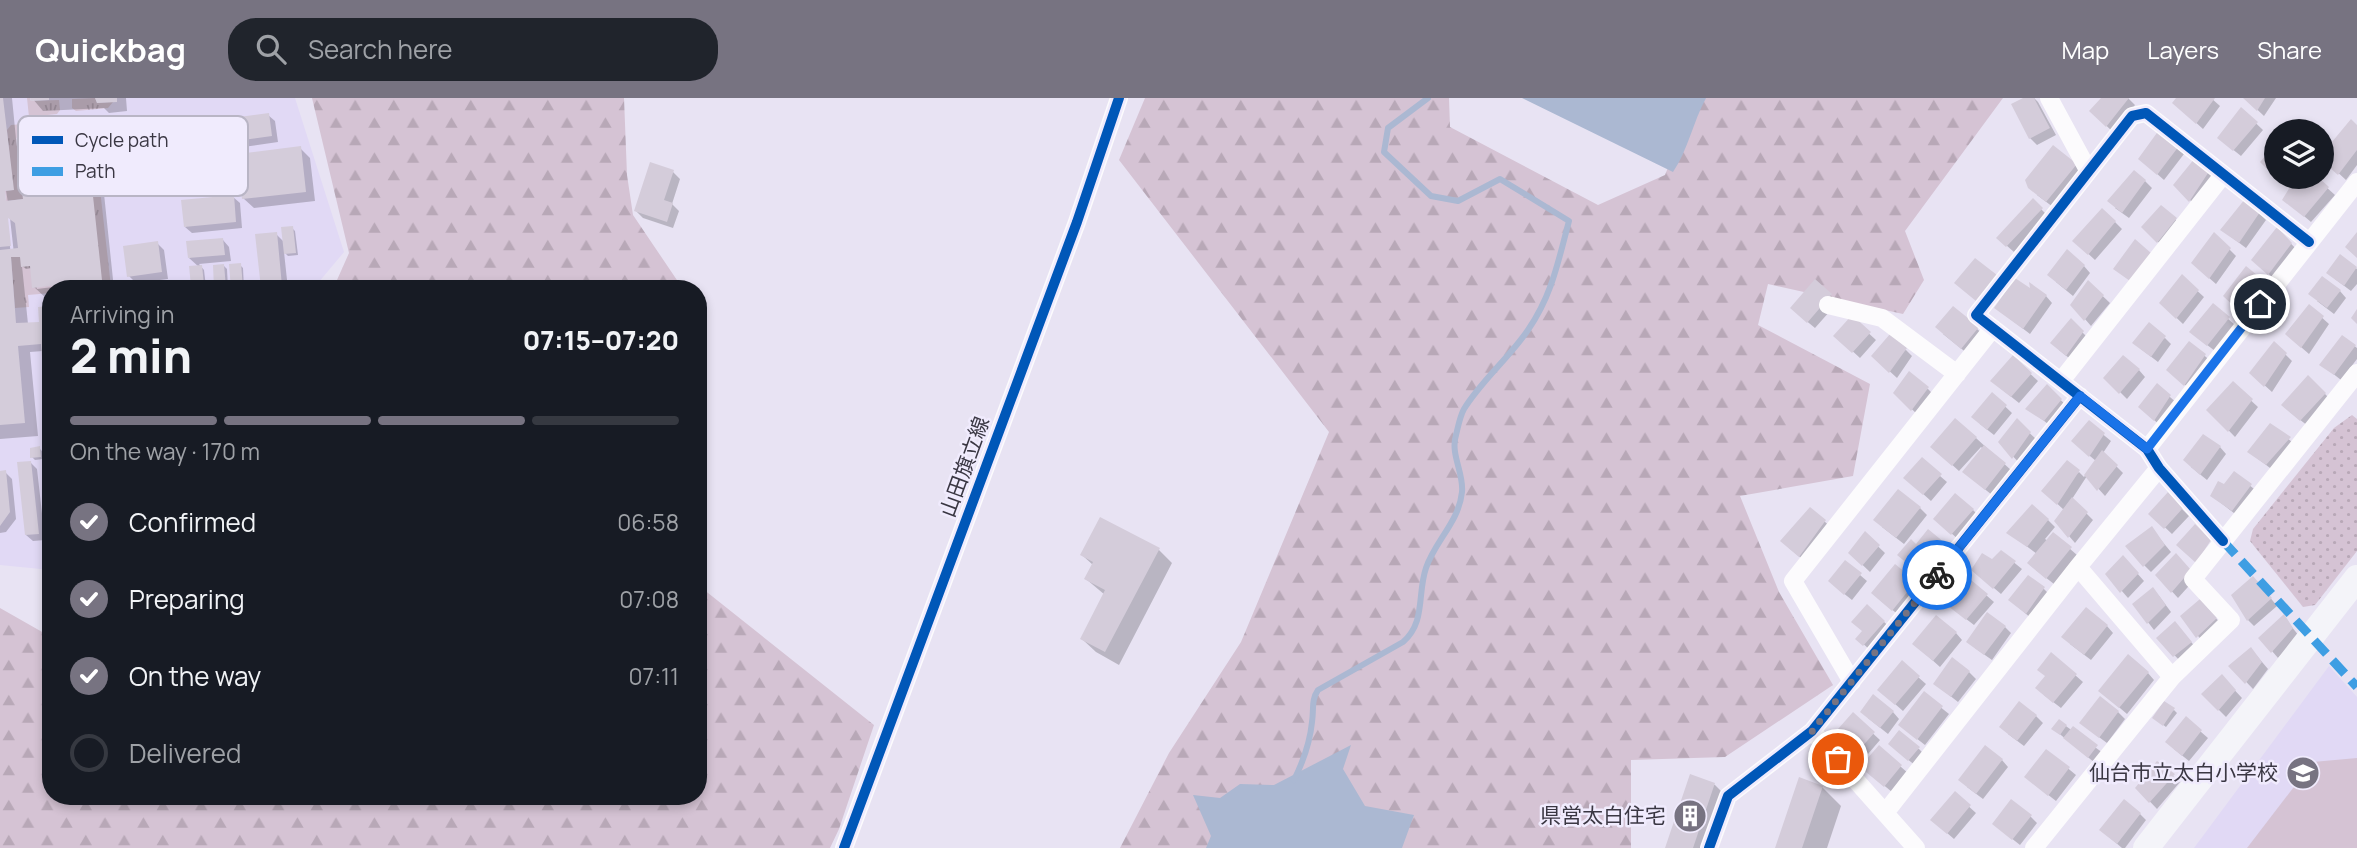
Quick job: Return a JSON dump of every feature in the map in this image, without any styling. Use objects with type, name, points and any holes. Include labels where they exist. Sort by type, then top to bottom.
[{"type":"street","name":"山田旗立線","points":[[844,848],[1077,222],[1119,98]]},
{"type":"street","points":[[2049,98],[2088,170]]},
{"type":"street","points":[[2223,541],[2159,468],[2147,449],[1976,314],[2132,116],[2146,113],[2309,242]]},
{"type":"street","points":[[2061,381],[2223,175]]},
{"type":"street","points":[[2147,449],[2357,182]]},
{"type":"street","points":[[1828,305],[1882,318],[1957,374]]},
{"type":"street","points":[[1852,682],[1793,581],[1993,328]]},
{"type":"street","points":[[2034,848],[2172,677],[2231,620],[2193,579],[2357,373]]},
{"type":"street","points":[[1709,848],[1728,796],[1812,731],[2080,396]]},
{"type":"street","points":[[1885,813],[2159,468]]},
{"type":"street","points":[[2078,567],[2172,677]]},
{"type":"street","points":[[2146,848],[2357,578]]},
{"type":"street","points":[[1812,731],[1916,848]]},
{"type":"shaded area","points":[[0,98],[295,98],[344,252],[321,280],[42,280],[42,569],[0,565]]},
{"type":"shaded area","name":"仙台市立太白小学校","points":[[2329,666],[2357,697],[2357,848],[2194,848]]},
{"type":"green space","points":[[27,98],[31,101],[59,100],[60,110],[57,114],[29,116]]},
{"type":"green space","points":[[95,98],[97,103],[113,102],[108,108],[76,111],[72,108],[72,99]]},
{"type":"green space","points":[[312,98],[624,98],[627,175],[633,215],[677,280],[337,280],[349,253]]},
{"type":"green space","points":[[1145,98],[1449,98],[1450,127],[1598,205],[1665,175],[1696,98],[2003,98],[1905,231],[1924,280],[1903,314],[1768,284],[1758,325],[1870,384],[1853,476],[1740,496],[1779,592],[1833,685],[1725,757],[1631,760],[1631,848],[1120,848],[1169,753],[1241,642],[1329,432],[1119,160]]},
{"type":"green space","points":[[18,124],[18,196],[23,196],[23,199],[6,201],[5,191],[13,190],[7,130],[11,125]]},
{"type":"green space","points":[[93,196],[101,196],[110,280],[101,280]]},
{"type":"green space","points":[[11,257],[20,257],[52,280],[42,280],[42,294],[28,295],[29,307],[15,308]]},
{"type":"green space","points":[[2352,415],[2357,419],[2357,551],[2315,605],[2303,607],[2250,541],[2253,529],[2334,428]]},
{"type":"green space","points":[[707,592],[874,725],[830,848],[0,848],[0,608],[42,632],[42,805],[707,805]]},
{"type":"green space","points":[[2357,758],[2357,848],[2247,848],[2313,762]]},
{"type":"water","points":[[1522,98],[1706,98],[1683,155],[1673,172]]},
{"type":"water","points":[[1351,745],[1343,769],[1365,806],[1414,815],[1402,848],[1206,848],[1211,836],[1193,795],[1220,798],[1240,784],[1274,785]]},
{"type":"building","points":[[0,98],[3,98],[14,190],[5,191],[6,201],[23,199],[23,196],[93,196],[102,280],[42,280],[42,287],[32,288],[30,266],[21,267],[20,257],[11,257],[16,323],[39,322],[38,307],[42,307],[42,358],[41,344],[18,346],[25,423],[0,425],[0,250],[18,248],[15,223],[8,218],[11,246],[0,247]]},
{"type":"building","points":[[30,98],[49,98],[49,100],[31,101]]},
{"type":"building","points":[[95,98],[117,98],[117,102],[97,103]]},
{"type":"building","points":[[2023,98],[2034,98],[2050,128],[2029,139],[2011,104]]},
{"type":"building","points":[[2101,98],[2129,98],[2106,127],[2089,111]]},
{"type":"building","points":[[2176,98],[2215,98],[2196,124],[2172,103]]},
{"type":"building","points":[[2243,98],[2265,98],[2257,111]]},
{"type":"building","points":[[2241,107],[2258,122],[2233,151],[2217,138]]},
{"type":"building","points":[[269,113],[272,136],[248,139],[246,116]]},
{"type":"building","points":[[2351,119],[2357,125],[2357,150],[2338,175],[2334,172],[2334,140]]},
{"type":"building","points":[[2159,130],[2179,146],[2157,175],[2138,159]]},
{"type":"building","points":[[2053,145],[2077,164],[2046,202],[2028,188],[2025,180]]},
{"type":"building","points":[[301,146],[306,192],[242,199],[242,196],[248,196],[248,153]]},
{"type":"building","points":[[2195,158],[2210,170],[2189,202],[2173,185]]},
{"type":"building","points":[[650,162],[674,170],[664,200],[673,203],[667,222],[634,211]]},
{"type":"building","points":[[2134,170],[2146,180],[2122,213],[2107,201]]},
{"type":"building","points":[[2289,189],[2327,189],[2304,217],[2282,200]]},
{"type":"building","points":[[234,196],[236,222],[184,227],[181,200]]},
{"type":"building","points":[[2033,198],[2043,208],[2006,247],[1996,238]]},
{"type":"building","points":[[2245,199],[2260,212],[2239,243],[2220,230]]},
{"type":"building","points":[[2161,205],[2177,218],[2157,243],[2141,227]]},
{"type":"building","points":[[2102,208],[2116,221],[2088,255],[2072,241]]},
{"type":"building","points":[[293,226],[296,253],[284,254],[281,227]]},
{"type":"building","points":[[2277,227],[2292,243],[2268,275],[2251,260]]},
{"type":"building","points":[[277,232],[281,280],[260,280],[255,234]]},
{"type":"building","points":[[2214,232],[2231,248],[2209,279],[2191,263]]},
{"type":"building","points":[[2357,232],[2357,258],[2345,247]]},
{"type":"building","points":[[223,238],[225,255],[188,258],[186,241]]},
{"type":"building","points":[[2135,239],[2151,253],[2130,281],[2113,269]]},
{"type":"building","points":[[158,241],[162,272],[127,277],[123,246]]},
{"type":"building","points":[[2067,249],[2085,265],[2066,290],[2047,275]]},
{"type":"building","points":[[2340,254],[2357,267],[2344,286],[2326,273]]},
{"type":"building","points":[[1975,258],[1997,275],[1976,301],[1954,283]]},
{"type":"building","points":[[241,263],[242,280],[230,280],[229,264]]},
{"type":"building","points":[[224,264],[225,280],[214,280],[213,265]]},
{"type":"building","points":[[202,265],[204,280],[190,280],[189,266]]},
{"type":"building","points":[[2246,266],[2263,280],[2240,312],[2223,296]]},
{"type":"building","points":[[2182,274],[2199,290],[2176,319],[2159,303]]},
{"type":"building","points":[[2322,276],[2341,290],[2327,308],[2308,294]]},
{"type":"building","points":[[2015,278],[2030,288],[2029,282],[2047,295],[2023,329],[1994,308]]},
{"type":"building","points":[[1815,279],[1832,294],[1807,323],[1790,308]]},
{"type":"building","points":[[2088,280],[2104,295],[2084,321],[2070,305]]},
{"type":"building","points":[[2213,303],[2230,317],[2207,346],[2189,332]]},
{"type":"building","points":[[2309,304],[2324,316],[2301,348],[2285,334]]},
{"type":"building","points":[[1953,306],[1979,327],[1961,349],[1935,327]]},
{"type":"building","points":[[2357,309],[2357,324],[2351,318]]},
{"type":"building","points":[[1852,315],[1871,332],[1852,353],[1833,336]]},
{"type":"building","points":[[2071,318],[2084,331],[2066,356],[2050,343]]},
{"type":"building","points":[[2149,322],[2166,336],[2151,357],[2132,343]]},
{"type":"building","points":[[1890,334],[1907,348],[1889,373],[1871,356]]},
{"type":"building","points":[[2342,335],[2356,345],[2334,375],[2319,365]]},
{"type":"building","points":[[2189,341],[2206,354],[2184,386],[2166,370]]},
{"type":"building","points":[[2274,341],[2287,353],[2264,387],[2249,373]]},
{"type":"building","points":[[2013,355],[2032,373],[2011,397],[1990,381]]},
{"type":"building","points":[[2123,355],[2140,369],[2119,394],[2103,378]]},
{"type":"building","points":[[1909,371],[1929,387],[1911,411],[1893,393]]},
{"type":"building","points":[[2308,375],[2326,393],[2300,421],[2281,405]]},
{"type":"building","points":[[2233,381],[2253,399],[2228,432],[2206,410]]},
{"type":"building","points":[[2157,383],[2171,395],[2154,421],[2138,407]]},
{"type":"building","points":[[2047,384],[2062,399],[2044,421],[2025,409]]},
{"type":"building","points":[[1992,392],[2007,405],[1987,430],[1971,417]]},
{"type":"building","points":[[1955,418],[1977,437],[1952,466],[1930,447]]},
{"type":"building","points":[[2017,418],[2031,432],[2012,459],[1998,442]]},
{"type":"building","points":[[2089,420],[2105,433],[2089,457],[2071,441]]},
{"type":"building","points":[[2270,423],[2291,437],[2266,465],[2247,452]]},
{"type":"building","points":[[2203,434],[2221,446],[2200,475],[2183,460]]},
{"type":"building","points":[[1984,445],[2006,463],[1985,490],[1962,472]]},
{"type":"building","points":[[40,446],[41,457],[30,458],[30,448]]},
{"type":"building","points":[[2102,450],[2118,465],[2097,491],[2084,475]]},
{"type":"building","points":[[1922,457],[1942,474],[1923,495],[1903,478]]},
{"type":"building","points":[[2067,460],[2080,470],[2057,505],[2041,491]]},
{"type":"building","points":[[31,461],[39,534],[25,535],[17,462]]},
{"type":"building","points":[[6,470],[10,512],[0,526],[0,471]]},
{"type":"building","points":[[2234,471],[2252,484],[2232,511],[2210,496],[2218,481],[2224,484]]},
{"type":"building","points":[[1898,489],[1921,507],[1896,538],[1873,520]]},
{"type":"building","points":[[2168,492],[2183,508],[2164,529],[2148,514]]},
{"type":"building","points":[[1955,493],[1974,509],[1951,535],[1933,519]]},
{"type":"building","points":[[2072,497],[2088,512],[2068,538],[2054,521]]},
{"type":"building","points":[[2032,504],[2049,519],[2027,547],[2006,533]]},
{"type":"building","points":[[1810,507],[1826,520],[1799,557],[1780,541]]},
{"type":"building","points":[[1100,517],[1160,548],[1105,652],[1080,639],[1105,590],[1084,579],[1093,562],[1080,555]]},
{"type":"building","points":[[2195,524],[2211,540],[2196,563],[2176,545]]},
{"type":"building","points":[[2152,526],[2165,545],[2143,567],[2125,546]]},
{"type":"building","points":[[1928,529],[1945,543],[1920,574],[1897,555],[1911,539],[1916,544]]},
{"type":"building","points":[[1865,531],[1880,545],[1862,566],[1848,553]]},
{"type":"building","points":[[2053,532],[2072,547],[2046,579],[2027,563]]},
{"type":"building","points":[[2001,550],[2016,561],[1993,589],[1971,570],[1982,553],[1992,559]]},
{"type":"building","points":[[2176,553],[2191,570],[2171,593],[2155,575]]},
{"type":"building","points":[[2123,555],[2139,573],[2120,593],[2105,574]]},
{"type":"building","points":[[1845,560],[1862,573],[1844,595],[1828,581]]},
{"type":"building","points":[[1895,564],[1916,581],[1892,611],[1871,593]]},
{"type":"building","points":[[2028,575],[2045,587],[2026,614],[2008,600]]},
{"type":"building","points":[[2253,576],[2272,598],[2247,621],[2231,595]]},
{"type":"building","points":[[1971,580],[1988,594],[1966,620],[1948,606]]},
{"type":"building","points":[[2153,587],[2166,605],[2147,624],[2132,604]]},
{"type":"building","points":[[2200,599],[2217,618],[2196,638],[2180,616]]},
{"type":"building","points":[[1867,604],[1885,621],[1863,646],[1855,639],[1862,631],[1851,622]]},
{"type":"building","points":[[2086,607],[2108,625],[2084,655],[2061,637]]},
{"type":"building","points":[[1987,612],[2006,626],[1984,655],[1966,642]]},
{"type":"building","points":[[2284,614],[2293,628],[2271,653],[2258,638]]},
{"type":"building","points":[[1936,615],[1957,632],[1933,661],[1912,644]]},
{"type":"building","points":[[2175,621],[2192,642],[2173,657],[2156,638]]},
{"type":"building","points":[[2251,647],[2262,662],[2245,684],[2228,666]]},
{"type":"building","points":[[2051,652],[2077,674],[2053,703],[2035,688],[2045,676],[2037,670]]},
{"type":"building","points":[[2128,654],[2149,672],[2119,708],[2098,691]]},
{"type":"building","points":[[1952,657],[1970,671],[1951,697],[1933,684]]},
{"type":"building","points":[[1902,660],[1920,676],[1895,705],[1877,690]]},
{"type":"building","points":[[2222,674],[2236,690],[2218,711],[2201,694]]},
{"type":"building","points":[[1924,691],[1943,706],[1917,740],[1898,725]]},
{"type":"building","points":[[1873,694],[1894,711],[1880,728],[1860,712]]},
{"type":"building","points":[[2100,696],[2119,711],[2099,738],[2079,723]]},
{"type":"building","points":[[2019,701],[2037,715],[2017,741],[1999,727]]},
{"type":"building","points":[[2164,701],[2175,708],[2163,726],[2152,718]]},
{"type":"building","points":[[1853,712],[1875,732],[1860,749],[1838,729]]},
{"type":"building","points":[[2186,716],[2202,730],[2182,756],[2165,742]]},
{"type":"building","points":[[2059,719],[2067,725],[2060,735],[2051,729]]},
{"type":"building","points":[[2073,726],[2098,745],[2088,758],[2063,738]]},
{"type":"building","points":[[1899,730],[1920,747],[1908,761],[1888,744]]},
{"type":"building","points":[[1879,745],[1902,765],[1884,787],[1860,767]]},
{"type":"building","points":[[1985,745],[2003,759],[1976,794],[1958,780]]},
{"type":"building","points":[[2046,749],[2070,767],[2048,796],[2024,777]]},
{"type":"building","points":[[2157,761],[2175,774],[2149,803],[2135,788]]},
{"type":"building","name":"県営太白住宅","points":[[1690,774],[1715,783],[1693,848],[1665,848]]},
{"type":"building","points":[[1799,777],[1823,786],[1802,848],[1775,848]]},
{"type":"building","points":[[1955,791],[1971,805],[1947,834],[1930,820]]},
{"type":"building","points":[[2011,799],[2032,815],[2012,840],[1992,824]]},
{"type":"building","points":[[2124,799],[2141,813],[2117,844],[2099,830]]},
{"type":"waterway","points":[[1294,780],[1308,744],[1318,690],[1403,642],[1415,626],[1426,568],[1460,503],[1462,485],[1455,442],[1461,415],[1536,317],[1553,278],[1569,221],[1500,179],[1458,201],[1431,196],[1384,152],[1388,128],[1428,98]]},
{"type":"marked path","points":[[2223,541],[2357,687]]},
{"type":"cycle path","points":[[844,848],[1077,222],[1119,98]]},
{"type":"cycle path","points":[[2223,541],[2159,468],[2147,449],[1976,315],[2132,116],[2146,113],[2309,242]]},
{"type":"cycle path","points":[[1709,848],[1728,796],[1812,731],[2080,396]]},
{"type":"way so far","points":[[1838,759],[1812,731],[1937,575]]},
{"type":"place","name":"仙台市立太白小学校","points":[[2303,773]]},
{"type":"place","name":"県営太白住宅","points":[[1690,816]]},
{"type":"route","points":[[1937,575],[2080,396],[2147,449],[2260,304]]}]
